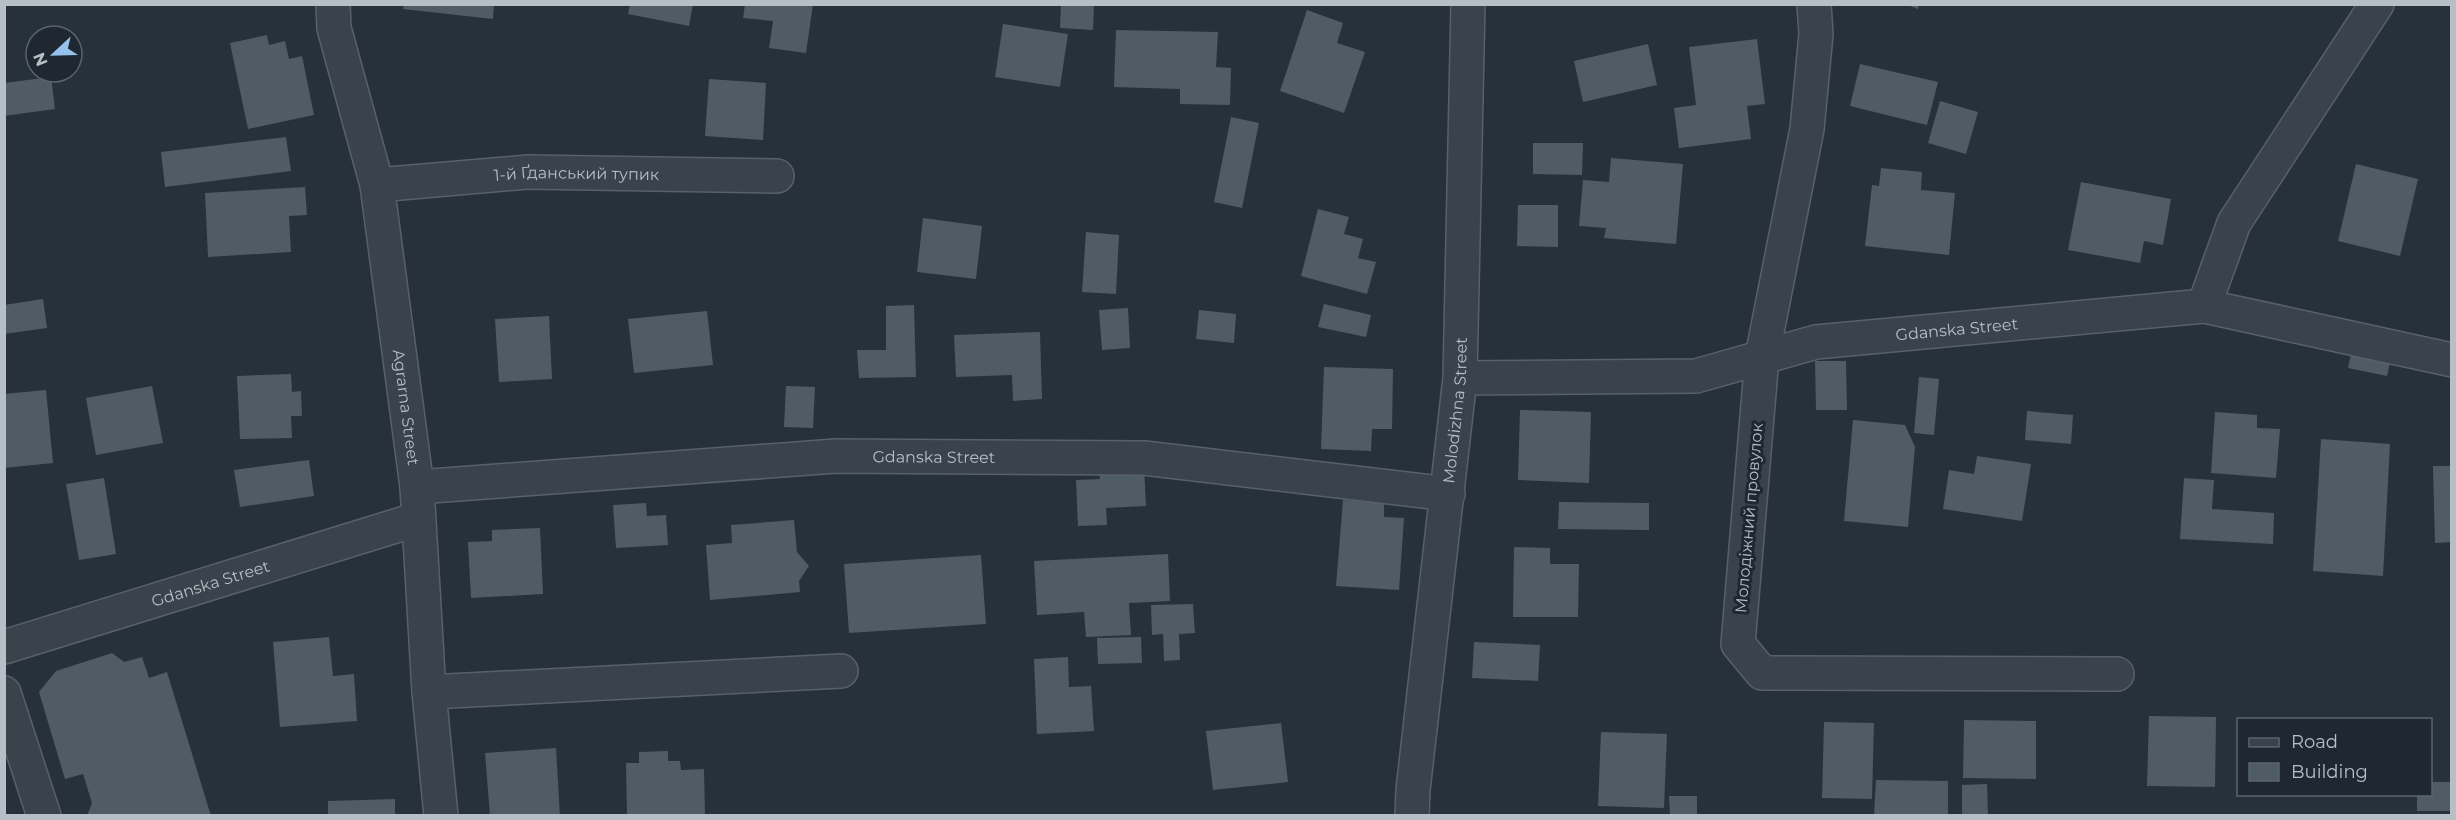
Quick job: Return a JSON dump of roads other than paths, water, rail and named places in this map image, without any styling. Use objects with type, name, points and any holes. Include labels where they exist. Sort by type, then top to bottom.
[{"type":"street","name":"Agrarna Street","points":[[333,4],[334,28],[377,185],[417,487],[429,692],[441,816]]},
{"type":"street","name":"Molodizhna Street","points":[[1413,816],[1413,790],[1460,378],[1468,4]]},
{"type":"street","name":"Молодіжний провулок","points":[[1814,4],[1816,34],[1807,129],[1762,357],[1738,644],[1762,673],[2117,674]]},
{"type":"street","points":[[2204,306],[2234,223],[2377,4]]},
{"type":"street","name":"1-й Ґданський тупик","points":[[377,185],[528,172],[777,176]]},
{"type":"street","name":"Gdanska Street","points":[[1460,378],[1696,376],[1816,342],[2204,306],[2451,360]]},
{"type":"street","name":"Gdanska Street","points":[[417,487],[836,456],[1144,458],[1448,494]]},
{"type":"street","name":"Gdanska Street","points":[[4,648],[418,519]]},
{"type":"street","points":[[429,692],[841,671]]},
{"type":"street","points":[[4,693],[44,816]]}]
